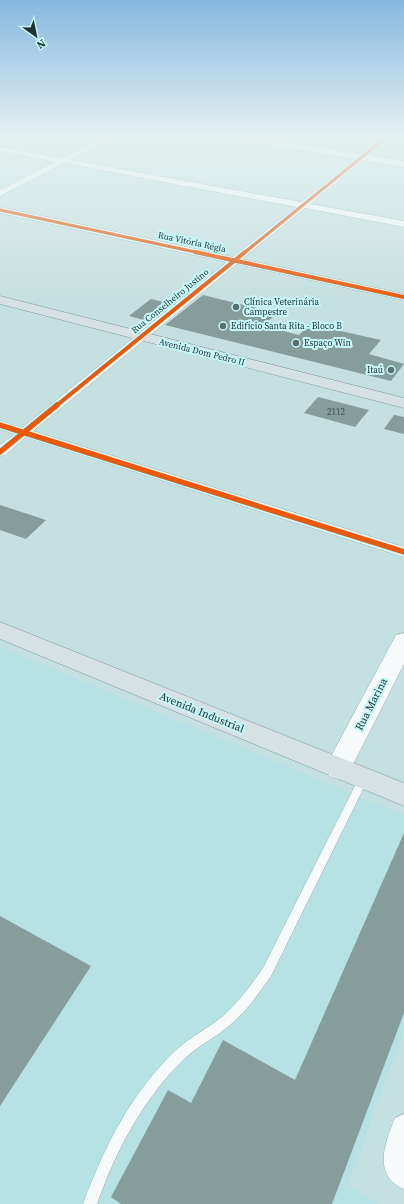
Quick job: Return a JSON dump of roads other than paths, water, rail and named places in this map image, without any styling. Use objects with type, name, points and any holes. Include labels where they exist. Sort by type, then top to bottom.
[{"type":"main road","name":"Avenida Dom Pedro II","points":[[0,293],[404,403]]},
{"type":"main road","name":"Avenida Dom Pedro II","points":[[0,300],[404,395]]},
{"type":"main road","name":"Avenida Industrial","points":[[2,633],[404,795]]},
{"type":"street","points":[[229,191],[404,224]]},
{"type":"street","name":"Rua Conselheiro Justino","points":[[0,452],[319,191]]},
{"type":"street","name":"Rua Vitória Régia","points":[[0,210],[404,297]]},
{"type":"street","points":[[0,425],[404,552]]},
{"type":"street","name":"Rua Marina","points":[[338,768],[404,641]]},
{"type":"street","points":[[401,1171],[395,1160],[396,1151],[404,1127]]},
{"type":"lane","points":[[90,1204],[98,1182],[126,1126],[156,1080],[178,1056],[226,1021],[249,998],[267,972],[364,778]]},
{"type":"place","name":"Clínica Veterinária Campestre","points":[[236,307]]},
{"type":"place","name":"Edifício Santa Rita - Bloco B","points":[[223,326]]},
{"type":"place","name":"Espaço Win","points":[[296,343]]},
{"type":"place","name":"Itaú","points":[[391,370]]}]
